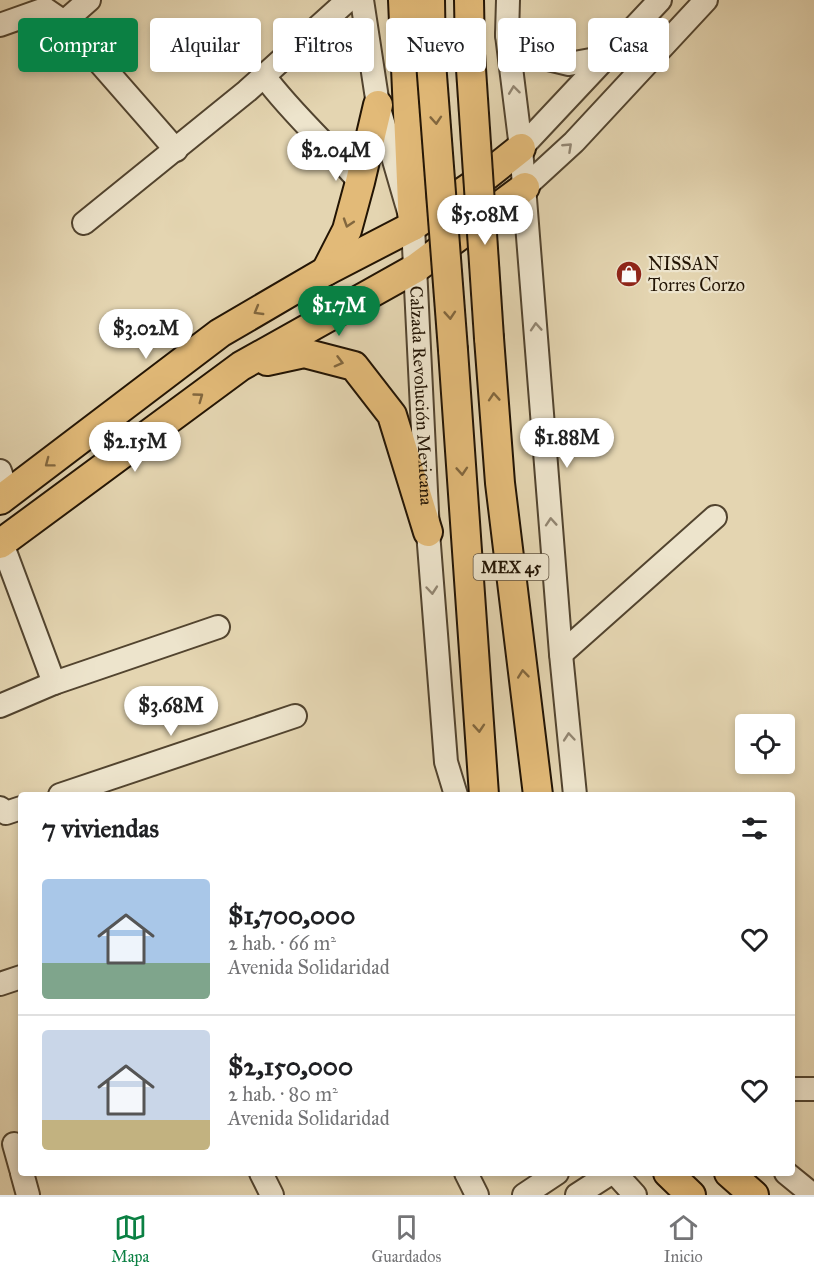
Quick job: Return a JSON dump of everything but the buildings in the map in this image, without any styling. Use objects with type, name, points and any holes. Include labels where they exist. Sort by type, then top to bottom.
[{"type":"main road","points":[[403,0],[413,226]]},
{"type":"main road","name":"MEX 45","points":[[430,0],[431,62],[484,792]]},
{"type":"main road","name":"MEX 45","points":[[469,0],[470,54],[500,483],[538,792]]},
{"type":"main road","points":[[326,271],[347,230],[378,105]]},
{"type":"main road","points":[[2,488],[220,333],[326,271],[413,226],[482,179],[521,148]]},
{"type":"main road","points":[[1,541],[241,366],[416,268],[525,187]]},
{"type":"main road","points":[[241,366],[304,352],[354,366],[392,415],[428,532]]},
{"type":"main road","points":[[671,1176],[691,1195]]},
{"type":"main road","points":[[732,1176],[754,1195]]},
{"type":"street","points":[[69,18],[89,0]]},
{"type":"street","points":[[84,223],[264,76],[348,0]]},
{"type":"street","name":"Calzada Revolución Mexicana","points":[[362,0],[378,105],[413,226],[428,532],[446,762],[455,792]]},
{"type":"street","points":[[507,18],[508,0]]},
{"type":"street","points":[[643,18],[660,0]]},
{"type":"street","points":[[525,187],[574,142],[706,0]]},
{"type":"street","points":[[20,18],[45,9],[58,18]]},
{"type":"street","points":[[0,25],[18,19]]},
{"type":"street","points":[[108,72],[176,150]]},
{"type":"street","points":[[512,72],[525,187],[561,654],[575,792]]},
{"type":"street","points":[[521,148],[593,72]]},
{"type":"street","points":[[264,76],[283,102],[332,149],[360,182]]},
{"type":"street","points":[[561,654],[715,517]]},
{"type":"street","points":[[1,541],[54,683]]},
{"type":"street","points":[[0,706],[54,683],[218,627]]},
{"type":"street","points":[[69,792],[295,716]]},
{"type":"street","points":[[0,808],[6,813],[18,809]]},
{"type":"street","points":[[0,984],[18,978]]},
{"type":"street","points":[[795,1089],[814,1089]]},
{"type":"street","points":[[12,1145],[18,1161]]},
{"type":"street","points":[[23,1176],[28,1195]]},
{"type":"street","points":[[262,1176],[272,1195]]},
{"type":"street","points":[[468,1176],[477,1195]]},
{"type":"street","points":[[524,1195],[552,1176]]},
{"type":"street","points":[[577,1195],[608,1176]]},
{"type":"street","points":[[616,1176],[635,1195]]},
{"type":"street","points":[[790,1176],[813,1195]]},
{"type":"place","name":"NISSAN Torres Corzo","points":[[629,274]]}]
